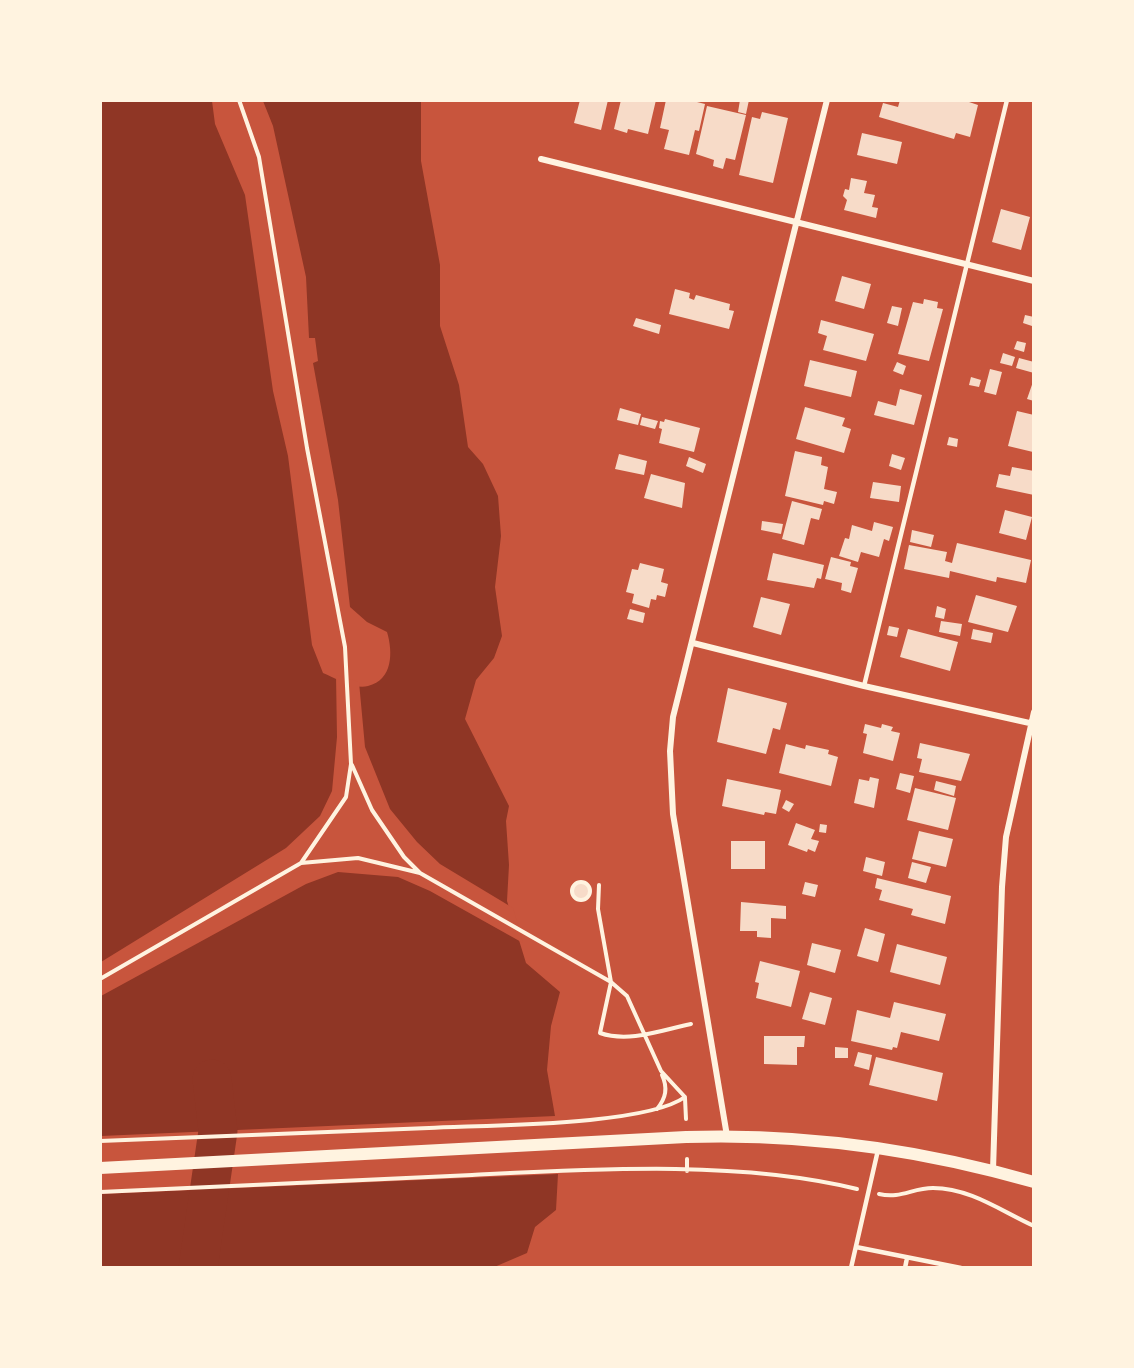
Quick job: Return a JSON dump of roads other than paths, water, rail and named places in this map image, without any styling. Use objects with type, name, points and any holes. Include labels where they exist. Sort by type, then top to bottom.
[{"type":"main road","points":[[100,1168],[727,1136],[810,1138],[879,1146],[993,1170],[1034,1182]]},
{"type":"street","points":[[727,1136],[688,911],[670,780],[673,717],[827,100]]},
{"type":"street","points":[[541,159],[1034,281]]},
{"type":"street","points":[[693,643],[864,686],[1032,724]]},
{"type":"street","points":[[993,1170],[1006,847],[1034,712]]},
{"type":"lane","points":[[864,686],[1007,100]]},
{"type":"lane","points":[[851,1268],[879,1146]]},
{"type":"lane","points":[[856,1246],[961,1268]]},
{"type":"lane","points":[[905,1268],[907,1258]]},
{"type":"waterway","points":[[198,1268],[218,1131],[212,1079]]}]
